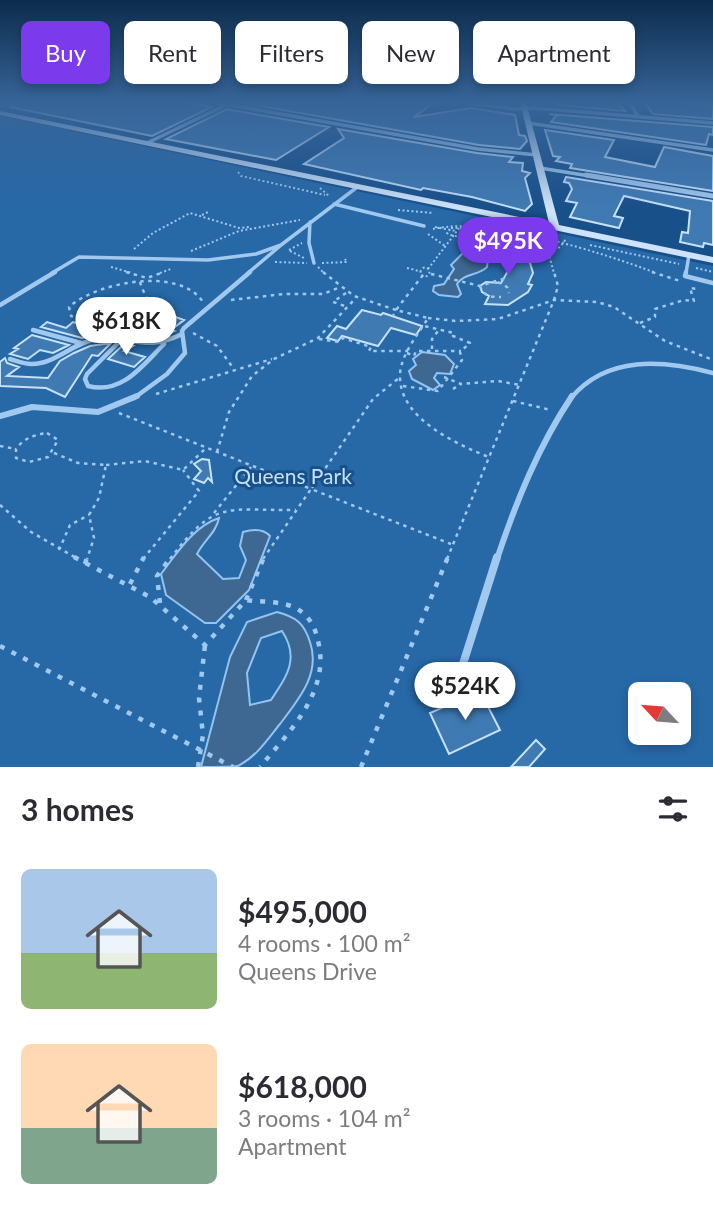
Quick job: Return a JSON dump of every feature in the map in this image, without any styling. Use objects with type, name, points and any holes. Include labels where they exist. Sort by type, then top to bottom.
[{"type":"main road","points":[[121,138],[688,261],[713,260]]},
{"type":"main road","points":[[532,138],[553,232]]},
{"type":"street","points":[[147,143],[158,138]]},
{"type":"street","points":[[418,138],[478,149],[537,155]]},
{"type":"street","points":[[629,138],[713,150]]},
{"type":"street","points":[[540,168],[713,196]]},
{"type":"lane","points":[[0,416],[35,405],[85,412],[110,409],[147,390],[169,373],[186,353],[182,334],[184,328],[333,201],[356,188]]},
{"type":"lane","points":[[333,201],[424,226]]},
{"type":"lane","points":[[310,222],[309,243],[314,263]]},
{"type":"lane","points":[[0,305],[79,257],[176,261],[240,258],[281,245]]},
{"type":"lane","points":[[688,261],[685,276],[713,283]]},
{"type":"lane","points":[[33,330],[82,343]]},
{"type":"lane","points":[[120,341],[87,374],[85,379],[88,386],[99,390],[118,386],[164,343],[182,334]]},
{"type":"lane","points":[[10,359],[39,363],[82,343],[100,339],[146,346],[164,343]]},
{"type":"lane","points":[[463,667],[511,516],[560,412],[591,377],[624,366],[679,364],[713,373]]},
{"type":"path","points":[[238,168],[241,176],[325,195]]},
{"type":"path","points":[[327,203],[333,201]]},
{"type":"path","points":[[398,210],[440,213]]},
{"type":"path","points":[[202,215],[210,211]]},
{"type":"path","points":[[120,258],[173,220],[190,213],[239,228],[252,228]]},
{"type":"path","points":[[171,268],[188,252],[252,228],[305,218]]},
{"type":"path","points":[[424,226],[460,227],[545,241],[629,263],[681,282]]},
{"type":"path","points":[[436,227],[456,232]]},
{"type":"path","points":[[447,230],[460,227]]},
{"type":"path","points":[[407,268],[419,271],[428,269],[460,227]]},
{"type":"path","points":[[447,230],[447,233],[453,236],[466,234],[460,227]]},
{"type":"path","points":[[528,230],[553,232],[566,238],[688,261],[713,272]]},
{"type":"path","points":[[289,251],[306,241],[310,232]]},
{"type":"path","points":[[545,241],[553,232]]},
{"type":"path","points":[[427,233],[445,246]]},
{"type":"path","points":[[548,253],[562,246],[566,238]]},
{"type":"path","points":[[510,244],[500,241],[487,246],[501,260],[511,261],[511,268]]},
{"type":"path","points":[[361,767],[491,458],[554,300],[558,286],[545,241]]},
{"type":"path","points":[[281,245],[314,263],[339,288],[355,299],[428,318],[456,321],[498,319],[554,300],[597,302],[614,307],[665,341],[713,360]]},
{"type":"path","points":[[263,262],[347,262],[345,259]]},
{"type":"path","points":[[105,265],[158,282],[179,284],[195,290],[203,302],[202,312]]},
{"type":"path","points":[[152,328],[87,321],[74,318],[68,310],[70,304],[91,292],[108,286],[140,282],[171,268],[178,269]]},
{"type":"path","points":[[428,269],[431,274]]},
{"type":"path","points":[[419,271],[423,275]]},
{"type":"path","points":[[393,316],[423,275],[431,274],[480,286],[506,278]]},
{"type":"path","points":[[689,283],[704,286],[704,281]]},
{"type":"path","points":[[140,282],[140,286],[149,293],[152,311],[152,320],[145,327]]},
{"type":"path","points":[[498,282],[506,287],[509,293]]},
{"type":"path","points":[[640,323],[655,317],[655,309],[661,306],[684,300],[694,301],[691,288],[698,290],[698,285]]},
{"type":"path","points":[[480,286],[482,292],[501,297]]},
{"type":"path","points":[[217,300],[323,294],[339,288]]},
{"type":"path","points":[[345,293],[333,302],[348,307]]},
{"type":"path","points":[[217,452],[221,430],[241,390],[254,372],[272,359],[318,338],[355,299]]},
{"type":"path","points":[[198,767],[203,736],[199,698],[205,645],[246,600],[266,552],[373,399],[399,378],[408,352],[428,318]]},
{"type":"path","points":[[318,338],[331,342],[340,342],[343,338],[371,347],[369,351],[376,353],[408,352],[414,356],[416,351],[432,349],[461,351],[470,341],[453,336],[454,333],[424,326]]},
{"type":"path","points":[[432,349],[432,339],[438,331]]},
{"type":"path","points":[[182,334],[202,336],[227,355],[234,369]]},
{"type":"path","points":[[402,386],[435,391],[444,387],[446,377],[456,371],[462,360],[461,351]]},
{"type":"path","points":[[148,396],[263,359],[272,359]]},
{"type":"path","points":[[446,377],[461,384]]},
{"type":"path","points":[[399,378],[411,409],[429,428],[491,458]]},
{"type":"path","points":[[453,389],[461,384],[498,381],[520,385]]},
{"type":"path","points":[[513,401],[560,412]]},
{"type":"path","points":[[110,409],[453,544]]},
{"type":"path","points":[[47,433],[58,440],[54,453],[40,461],[25,463],[16,458],[16,449],[29,437],[47,433]]},
{"type":"path","points":[[0,446],[16,449]]},
{"type":"path","points":[[183,470],[206,448]]},
{"type":"path","points":[[54,453],[78,463],[106,466],[127,460],[146,459],[183,470],[199,491],[146,554],[130,584]]},
{"type":"path","points":[[59,550],[70,525],[89,515],[99,498],[106,466]]},
{"type":"path","points":[[160,603],[157,576],[181,544],[214,513],[252,466]]},
{"type":"path","points":[[0,505],[20,525],[59,550],[85,565],[130,584],[160,603],[205,645]]},
{"type":"path","points":[[214,513],[230,510],[296,510]]},
{"type":"path","points":[[85,565],[94,538],[89,515]]},
{"type":"path","points":[[246,600],[277,603],[301,610],[311,620],[322,645],[323,669],[309,702],[260,767]]},
{"type":"path","points":[[0,646],[233,767]]},
{"type":"green space","name":"Queens Park","points":[[0,138],[104,138],[713,266],[713,767],[0,767]]},
{"type":"shaded area","points":[[468,248],[486,248],[494,256],[488,259],[487,267],[483,270],[460,280],[457,284],[461,294],[458,297],[439,295],[433,291],[434,286],[444,284],[454,269],[451,265]]},
{"type":"shaded area","points":[[422,352],[445,355],[454,364],[450,374],[437,373],[434,378],[440,385],[433,390],[412,379],[409,371],[416,365],[413,359]]},
{"type":"shaded area","points":[[219,518],[197,554],[223,579],[239,578],[246,560],[240,546],[243,532],[258,530],[270,536],[249,590],[216,623],[205,623],[166,595],[161,574],[194,534]]},
{"type":"shaded area","points":[[277,612],[302,625],[313,654],[310,676],[294,706],[251,757],[238,766],[201,767],[230,657],[247,622]],"holes":[[[282,631],[291,658],[282,683],[271,700],[250,705],[247,673],[261,638]]]},
{"type":"building","points":[[168,138],[312,138],[276,160],[166,139]]},
{"type":"building","points":[[344,138],[389,138],[513,157],[509,162],[523,163],[522,171],[530,173],[525,178],[532,204],[525,211],[472,197],[423,188],[421,190],[304,164]]},
{"type":"building","points":[[439,138],[526,138],[527,141],[520,149]]},
{"type":"building","points":[[547,138],[614,140],[605,157],[655,167],[664,147],[713,156],[713,191],[570,168],[572,164],[556,161],[560,157],[553,156]]},
{"type":"building","points":[[657,138],[708,138],[706,145]]},
{"type":"building","points":[[566,177],[713,201],[713,245],[704,243],[703,247],[680,242],[682,232],[688,233],[690,211],[624,196],[614,216],[623,218],[619,228],[570,217],[577,203],[566,201],[572,189],[569,183],[564,182]]},
{"type":"building","points":[[475,242],[502,243],[530,263],[533,273],[528,292],[508,305],[485,304],[489,296],[482,292],[480,286],[486,282],[501,283],[512,264]]},
{"type":"building","points":[[362,310],[381,315],[383,313],[422,326],[416,335],[391,328],[378,346],[342,336],[338,341],[327,338],[337,326],[346,329]]},
{"type":"building","points":[[170,315],[184,320],[171,330],[174,331],[157,337],[109,334],[82,338],[41,327],[47,322],[66,328],[73,322],[94,328],[97,325],[133,325],[150,330]]},
{"type":"building","points":[[32,335],[69,345],[53,353],[40,350],[28,359],[10,354]]},
{"type":"building","points":[[111,343],[98,356],[92,355],[65,397],[46,388],[0,386],[0,362],[5,358],[7,363],[19,367],[7,376],[48,378],[60,361],[74,353],[90,346]]},
{"type":"building","points":[[123,345],[133,346],[124,351],[145,357],[134,367],[108,359]]},
{"type":"building","points":[[202,459],[209,460],[212,482],[208,478],[204,483],[194,479],[201,471],[194,464]]},
{"type":"building","points":[[480,691],[500,730],[449,754],[430,713]]},
{"type":"building","points":[[536,740],[545,749],[529,767],[511,767]]}]
